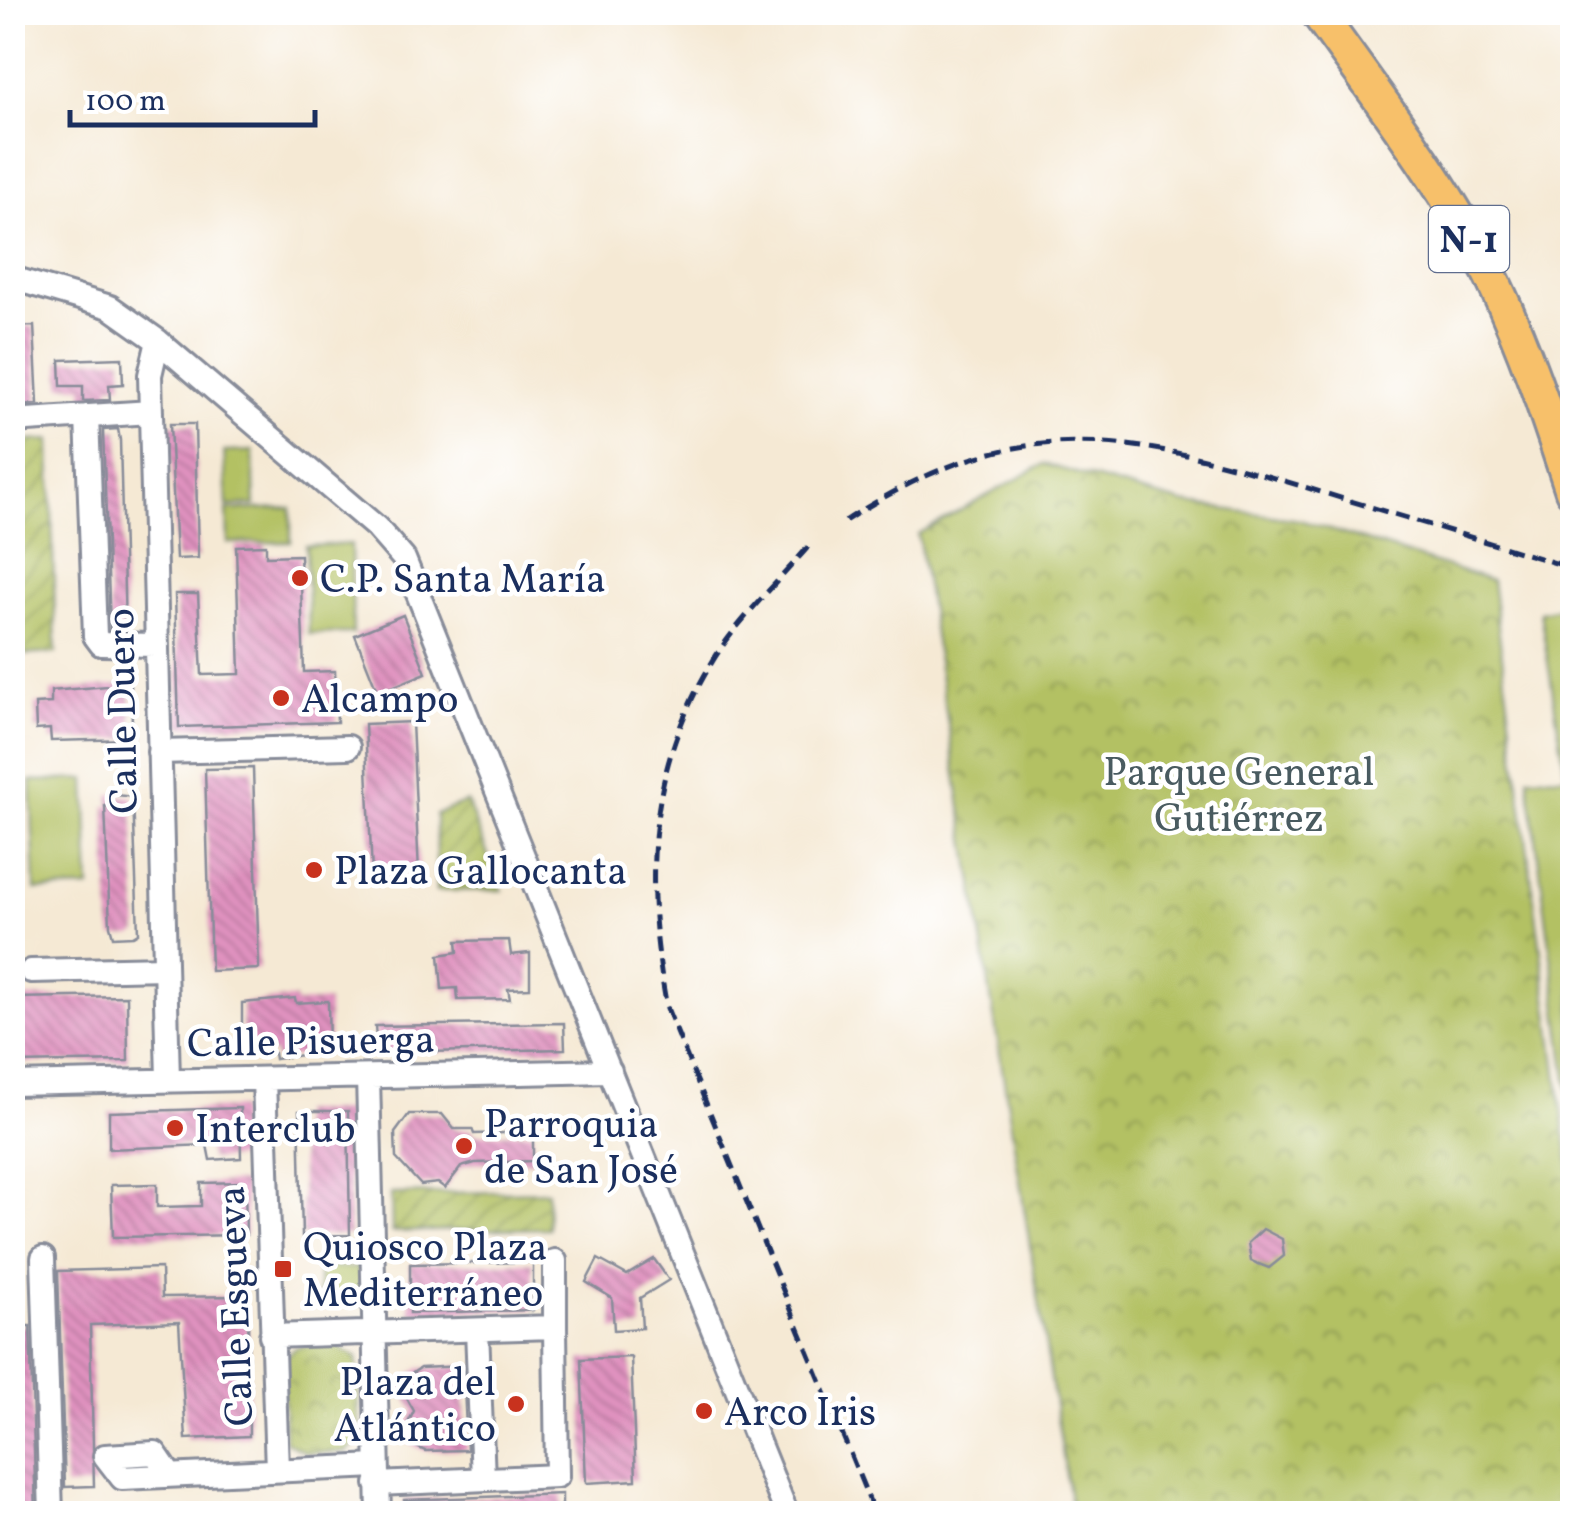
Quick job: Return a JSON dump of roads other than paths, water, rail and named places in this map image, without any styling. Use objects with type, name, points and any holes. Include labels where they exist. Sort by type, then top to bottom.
[{"type":"highway","name":"N-1","points":[[1317,12],[1448,203],[1493,280],[1536,381],[1572,491]]},
{"type":"street","points":[[16,281],[110,307],[158,341],[366,518],[404,559],[787,1514]]},
{"type":"street","name":"Calle Duero","points":[[158,341],[150,375],[168,1080]]},
{"type":"street","points":[[12,421],[151,412]]},
{"type":"street","points":[[87,416],[95,636],[110,647],[156,645]]},
{"type":"street","points":[[159,752],[348,746]]},
{"type":"street","points":[[31,971],[165,968]]},
{"type":"street","name":"Calle Pisuerga","points":[[12,1084],[610,1071]]},
{"type":"street","points":[[368,1076],[378,1514]]},
{"type":"street","name":"Calle Esgueva","points":[[264,1079],[277,1470]]},
{"type":"street","points":[[43,1258],[50,1514]]},
{"type":"street","points":[[170,1475],[277,1470],[483,1479],[557,1476],[555,1261]]},
{"type":"street","points":[[271,1336],[556,1327]]},
{"type":"street","points":[[477,1330],[483,1479]]},
{"type":"railway","points":[[845,521],[908,484],[968,460],[1024,446],[1080,442],[1136,446],[1194,457],[1572,568]]},
{"type":"railway","points":[[808,547],[735,630],[691,701],[674,743],[663,786],[656,829],[655,916],[667,1008],[875,1514]]},
{"type":"place","name":"C.P. Santa María","points":[[300,578]]},
{"type":"place","name":"Alcampo","points":[[281,698]]},
{"type":"place","name":"Plaza Gallocanta","points":[[314,870]]},
{"type":"place","name":"Interclub","points":[[175,1128]]},
{"type":"place","name":"Parroquia de San José","points":[[464,1146]]},
{"type":"place","name":"Quiosco Plaza Mediterráneo","points":[[283,1269]]},
{"type":"place","name":"Plaza del Atlántico","points":[[516,1404]]},
{"type":"place","name":"Arco Iris","points":[[704,1411]]},
{"type":"park label","name":"Parque General Gutiérrez","points":[[1239,794]]}]
